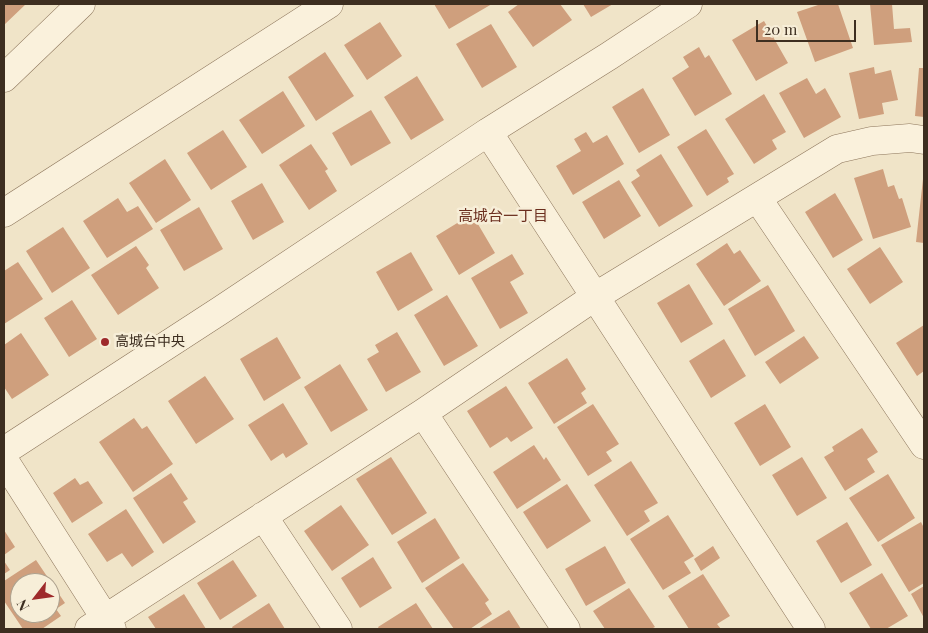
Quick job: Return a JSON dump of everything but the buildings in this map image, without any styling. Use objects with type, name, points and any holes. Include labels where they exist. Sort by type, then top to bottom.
[{"type":"street","points":[[4,78],[81,4]]},
{"type":"street","points":[[4,213],[329,4]]},
{"type":"street","points":[[4,451],[221,310],[488,132],[688,4]]},
{"type":"street","points":[[488,132],[810,629]]},
{"type":"street","points":[[4,460],[102,626],[263,516],[423,413],[596,296],[837,149],[872,141],[910,138],[924,140]]},
{"type":"street","points":[[758,198],[924,446]]},
{"type":"street","points":[[423,413],[566,629]]},
{"type":"street","points":[[263,516],[338,629]]},
{"type":"place","name":"高城台中央","points":[[105,342]]},
{"type":"district","name":"高城台一丁目","points":[[503,216]]}]
